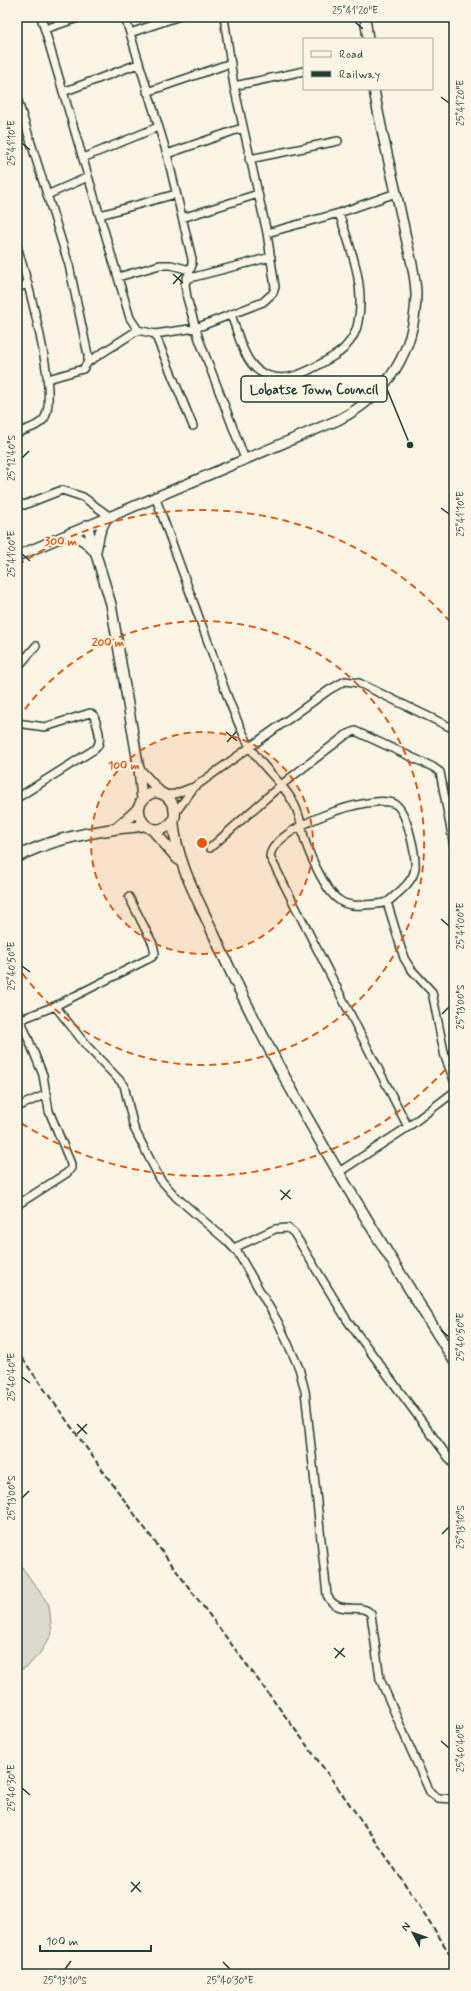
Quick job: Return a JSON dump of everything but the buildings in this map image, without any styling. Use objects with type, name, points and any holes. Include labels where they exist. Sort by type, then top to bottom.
[{"type":"main road","points":[[117,828],[147,796],[154,793],[163,794],[174,805],[174,837],[181,862],[239,989],[302,1109],[454,1360]]},
{"type":"main road","points":[[141,804],[139,814],[148,827],[181,862]]},
{"type":"main road","points":[[17,857],[61,840],[117,828],[148,827],[160,829],[168,826],[174,816]]},
{"type":"street","points":[[41,17],[130,318],[138,330],[155,334],[196,328],[263,302],[273,293],[276,282],[258,194],[242,128],[224,17]]},
{"type":"street","points":[[45,29],[81,17]]},
{"type":"street","points":[[125,17],[138,64],[167,154],[192,259],[190,270],[186,279],[185,289],[196,328],[245,459]]},
{"type":"street","points":[[151,17],[154,25]]},
{"type":"street","points":[[130,33],[177,17]]},
{"type":"street","points":[[365,17],[368,38]]},
{"type":"street","points":[[147,92],[231,63]]},
{"type":"street","points":[[63,92],[138,64]]},
{"type":"street","points":[[234,86],[303,71]]},
{"type":"street","points":[[17,556],[354,412],[377,394],[398,368],[412,326],[416,294],[374,90]]},
{"type":"street","points":[[17,98],[69,265],[88,362]]},
{"type":"street","points":[[83,158],[158,127]]},
{"type":"street","points":[[167,154],[242,128]]},
{"type":"street","points":[[249,159],[338,141]]},
{"type":"street","points":[[47,195],[88,177]]},
{"type":"street","points":[[266,233],[339,212],[396,193]]},
{"type":"street","points":[[100,216],[176,194]]},
{"type":"street","points":[[182,218],[258,194]]},
{"type":"street","points":[[231,315],[245,352],[251,362],[258,370],[270,377],[294,377],[316,366],[347,346],[358,322],[360,286],[339,212]]},
{"type":"street","points":[[17,246],[28,284],[48,379],[45,418],[38,424],[17,433]]},
{"type":"street","points":[[186,279],[271,257]]},
{"type":"street","points":[[118,276],[160,265],[172,265],[190,270]]},
{"type":"street","points":[[17,288],[28,284]]},
{"type":"street","points":[[48,379],[80,371],[88,362],[138,330]]},
{"type":"street","points":[[155,334],[193,426]]},
{"type":"street","points":[[17,503],[24,505],[62,490],[83,497],[109,516]]},
{"type":"street","points":[[155,496],[225,688],[249,747],[281,785],[298,812],[302,824],[308,849],[329,889],[337,899],[342,902],[361,906],[387,902],[402,889],[411,878],[415,869],[407,821],[400,808],[394,804],[383,802],[356,806],[324,814],[302,824],[273,847],[270,853],[271,862],[408,1127]]},
{"type":"street","points":[[96,552],[100,532],[109,516]]},
{"type":"street","points":[[87,525],[111,604],[139,769],[141,804]]},
{"type":"street","points":[[70,533],[84,541],[96,552]]},
{"type":"street","points":[[17,668],[36,646]]},
{"type":"street","points":[[139,769],[163,794],[175,794],[196,786],[329,690],[345,681],[360,683],[454,730]]},
{"type":"street","points":[[17,723],[45,727],[90,713],[94,716],[100,739],[99,745],[95,749],[17,798]]},
{"type":"street","points":[[210,848],[281,785],[352,731],[359,732],[433,767],[440,772],[454,846]]},
{"type":"street","points":[[174,816],[196,786]]},
{"type":"street","points":[[22,1019],[55,1006],[146,960],[155,953],[153,944],[129,897]]},
{"type":"street","points":[[387,902],[404,958],[410,968],[432,992],[445,1057],[454,1080]]},
{"type":"street","points":[[55,1006],[86,1045],[124,1085],[134,1128],[160,1178],[176,1197],[234,1248],[279,1324],[299,1368],[302,1381],[327,1595],[331,1602],[340,1608],[367,1610],[372,1614],[380,1679],[411,1750],[430,1792],[438,1798],[454,1799]]},
{"type":"street","points":[[17,1011],[22,1019],[43,1075],[49,1111],[71,1161],[71,1168],[67,1173],[17,1205]]},
{"type":"street","points":[[339,1172],[408,1127],[454,1092]]},
{"type":"street","points":[[17,1107],[47,1094]]},
{"type":"street","points":[[234,1248],[275,1228],[288,1228],[294,1233],[347,1320],[454,1465]]},
{"type":"shaded area","points":[[17,1560],[49,1605],[52,1634],[40,1653],[28,1666],[17,1672]]},
{"type":"railway","points":[[17,1351],[153,1539],[331,1778],[425,1914],[454,1961]]},
{"type":"place","name":"Lobatse Town Council","points":[[410,445]]}]
